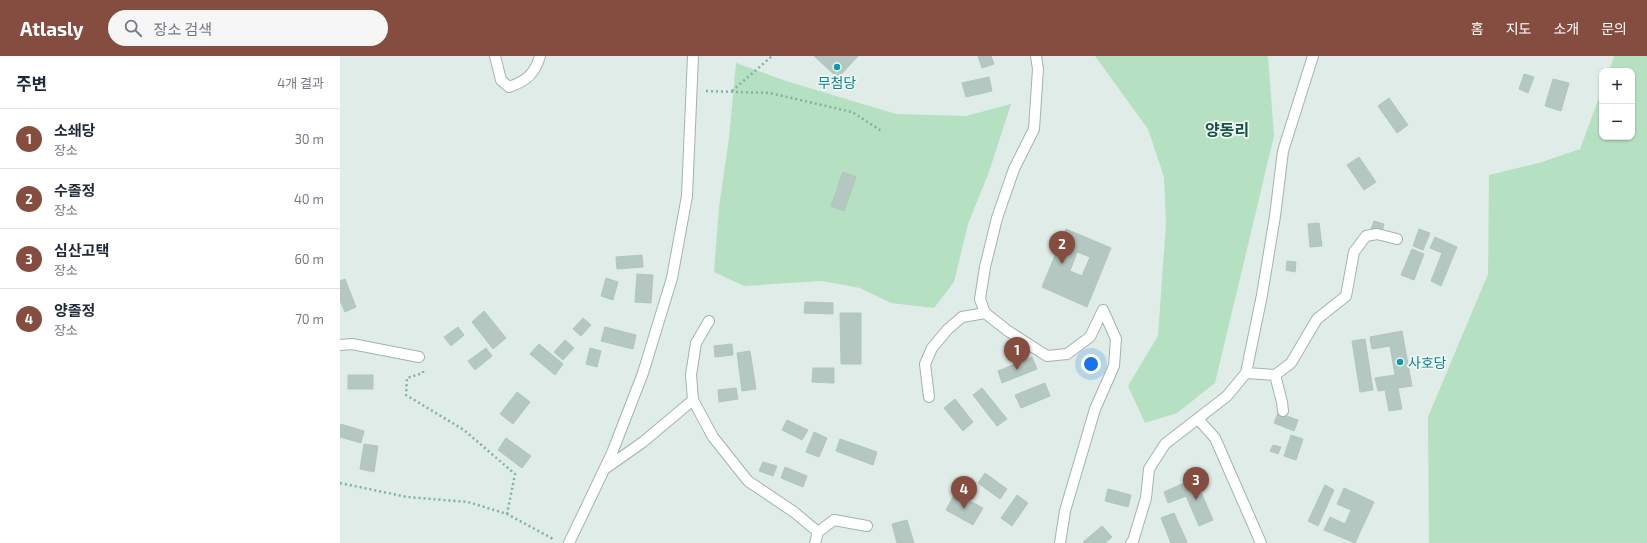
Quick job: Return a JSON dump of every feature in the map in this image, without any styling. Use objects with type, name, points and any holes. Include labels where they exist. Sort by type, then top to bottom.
[{"type":"lane","points":[[495,56],[501,80],[509,87],[524,82],[538,65],[540,56]]},
{"type":"lane","points":[[569,543],[612,453],[643,374],[672,278],[687,196],[693,56]]},
{"type":"lane","points":[[1036,56],[1038,69],[1034,129],[1014,170],[998,218],[985,267],[980,299],[985,313],[1008,331],[1047,356],[1067,354],[1090,337],[1103,310],[1116,339],[1114,366],[1095,409],[1065,511],[1060,543]]},
{"type":"lane","points":[[1131,543],[1133,541],[1146,498],[1149,469],[1165,444],[1227,396],[1246,373],[1263,288],[1275,216],[1283,151],[1313,56]]},
{"type":"lane","points":[[1246,373],[1275,375],[1291,363],[1317,319],[1346,296],[1354,252],[1366,236],[1378,234],[1397,240]]},
{"type":"lane","points":[[928,396],[925,364],[932,348],[948,328],[962,318],[985,313]]},
{"type":"lane","points":[[709,321],[696,343],[692,375],[693,400],[713,437],[748,481],[794,512],[818,532]]},
{"type":"lane","points":[[340,345],[352,344],[419,357]]},
{"type":"lane","points":[[1275,375],[1283,411]]},
{"type":"lane","points":[[604,469],[643,442],[693,400]]},
{"type":"lane","points":[[1198,419],[1215,438],[1261,543]]},
{"type":"lane","points":[[815,543],[818,532],[834,520],[867,526]]},
{"type":"path","points":[[732,92],[772,56]]},
{"type":"path","points":[[692,91],[770,93],[852,112],[883,132]]},
{"type":"path","points":[[419,357],[423,373],[407,378],[406,395],[464,430],[515,474],[507,514]]},
{"type":"path","points":[[340,483],[407,497],[468,502],[507,514],[560,543]]},
{"type":"green space","points":[[1095,56],[1268,56],[1274,136],[1215,383],[1177,413],[1145,423],[1128,386],[1158,336],[1166,223],[1164,177],[1148,129]]},
{"type":"green space","points":[[1614,56],[1647,56],[1647,543],[1429,543],[1428,417],[1488,274],[1489,175],[1539,163],[1580,149],[1599,98],[1599,140],[1635,140],[1635,68],[1610,68]]},
{"type":"green space","points":[[736,63],[786,81],[896,114],[966,116],[1011,104],[989,172],[968,224],[954,282],[934,308],[891,303],[860,288],[822,281],[744,286],[714,272],[719,207],[729,138]]},
{"type":"building","name":"무첨당","points":[[814,56],[858,56],[838,78]]},
{"type":"building","points":[[978,56],[991,56],[994,64],[982,68]]},
{"type":"building","points":[[1524,74],[1534,77],[1528,93],[1519,89]]},
{"type":"building","points":[[989,77],[992,91],[966,97],[962,83]]},
{"type":"building","points":[[1553,79],[1569,83],[1561,111],[1545,106]]},
{"type":"building","points":[[1389,98],[1408,125],[1397,133],[1378,106]]},
{"type":"building","points":[[1359,157],[1376,182],[1364,190],[1347,165]]},
{"type":"building","points":[[843,172],[856,177],[844,211],[831,206]]},
{"type":"building","points":[[1374,221],[1384,224],[1382,232],[1371,229]]},
{"type":"building","points":[[1319,223],[1322,246],[1310,247],[1308,224]]},
{"type":"building","points":[[1066,229],[1111,248],[1087,307],[1042,287]],"holes":[[[1077,252],[1090,257],[1082,276],[1070,271]]]},
{"type":"building","points":[[1419,229],[1430,233],[1423,250],[1413,246]]},
{"type":"building","points":[[1435,237],[1457,247],[1441,286],[1431,281],[1442,253],[1430,248]]},
{"type":"building","points":[[1412,249],[1424,254],[1414,280],[1401,275]]},
{"type":"building","points":[[642,255],[643,267],[617,269],[616,257]]},
{"type":"building","points":[[1287,261],[1296,262],[1295,272],[1286,270]]},
{"type":"building","points":[[637,274],[653,275],[651,303],[635,302]]},
{"type":"building","points":[[606,278],[618,282],[613,300],[601,296]]},
{"type":"building","points":[[345,279],[356,307],[345,312],[340,300],[340,281]]},
{"type":"building","points":[[805,302],[833,303],[833,314],[804,313]]},
{"type":"building","points":[[484,311],[506,338],[493,349],[472,322]]},
{"type":"building","points":[[840,313],[861,313],[861,364],[841,364]]},
{"type":"building","points":[[583,318],[591,325],[581,336],[573,329]]},
{"type":"building","points":[[458,327],[464,335],[451,346],[444,337]]},
{"type":"building","points":[[605,327],[636,335],[633,349],[601,341]]},
{"type":"building","name":"사호당","points":[[1402,331],[1412,386],[1398,388],[1402,409],[1389,411],[1385,390],[1378,391],[1375,378],[1395,375],[1390,346],[1372,349],[1370,337]]},
{"type":"building","points":[[1365,339],[1373,390],[1360,392],[1352,341]]},
{"type":"building","points":[[565,340],[574,348],[563,360],[554,352]]},
{"type":"building","points":[[539,344],[563,364],[555,375],[530,354]]},
{"type":"building","points":[[732,344],[733,355],[715,357],[714,346]]},
{"type":"building","points":[[486,348],[492,356],[475,370],[468,361]]},
{"type":"building","points":[[590,348],[601,351],[597,367],[586,364]]},
{"type":"building","points":[[750,351],[756,389],[742,391],[737,353]]},
{"type":"building","points":[[1032,357],[1037,369],[1002,383],[998,371]]},
{"type":"building","points":[[813,368],[834,368],[834,383],[812,382]]},
{"type":"building","points":[[348,375],[373,375],[373,389],[348,389]]},
{"type":"building","points":[[1045,383],[1050,396],[1021,408],[1015,395]]},
{"type":"building","points":[[736,388],[738,399],[719,402],[718,390]]},
{"type":"building","points":[[982,388],[1007,419],[997,426],[973,395]]},
{"type":"building","points":[[517,392],[530,402],[513,424],[500,414]]},
{"type":"building","points":[[955,399],[973,422],[963,431],[944,408]]},
{"type":"building","points":[[1278,413],[1298,420],[1294,431],[1274,423]]},
{"type":"building","points":[[787,420],[808,430],[802,440],[782,430]]},
{"type":"building","points":[[340,424],[364,431],[361,443],[340,437]]},
{"type":"building","points":[[814,432],[827,438],[819,457],[806,452]]},
{"type":"building","points":[[1291,435],[1303,439],[1296,460],[1284,456]]},
{"type":"building","points":[[506,438],[531,456],[522,468],[498,450]]},
{"type":"building","points":[[840,439],[877,452],[873,465],[836,451]]},
{"type":"building","points":[[364,444],[378,446],[374,472],[360,469]]},
{"type":"building","points":[[1273,445],[1281,447],[1278,454],[1270,451]]},
{"type":"building","points":[[763,462],[777,466],[773,476],[759,471]]},
{"type":"building","points":[[785,467],[807,476],[803,487],[781,478]]},
{"type":"building","points":[[985,473],[1007,489],[1000,499],[978,483]]},
{"type":"building","points":[[1195,478],[1213,520],[1199,526],[1186,496],[1168,503],[1164,492]]},
{"type":"building","points":[[1325,485],[1334,490],[1318,526],[1308,521]]},
{"type":"building","points":[[1344,488],[1374,502],[1355,543],[1324,530],[1330,517],[1345,524],[1351,510],[1337,504]]},
{"type":"building","points":[[1108,489],[1131,495],[1128,507],[1105,501]]},
{"type":"building","points":[[955,493],[983,508],[973,525],[946,510]]},
{"type":"building","points":[[1017,495],[1028,503],[1012,526],[1001,518]]},
{"type":"building","points":[[1174,513],[1187,542],[1171,543],[1161,518]]},
{"type":"building","points":[[907,520],[914,543],[897,543],[892,524]]},
{"type":"building","points":[[1102,526],[1112,537],[1105,543],[1083,542]]},
{"type":"place","name":"무첨당","points":[[837,67]]},
{"type":"place","name":"수졸정","points":[[1062,264]]},
{"type":"place","name":"사호당","points":[[1400,362]]},
{"type":"place","name":"소쇄당","points":[[1017,370]]},
{"type":"place","name":"심산고택","points":[[1196,500]]},
{"type":"place","name":"양졸정","points":[[964,509]]},
{"type":"district","name":"양동리","points":[[1227,129]]}]
